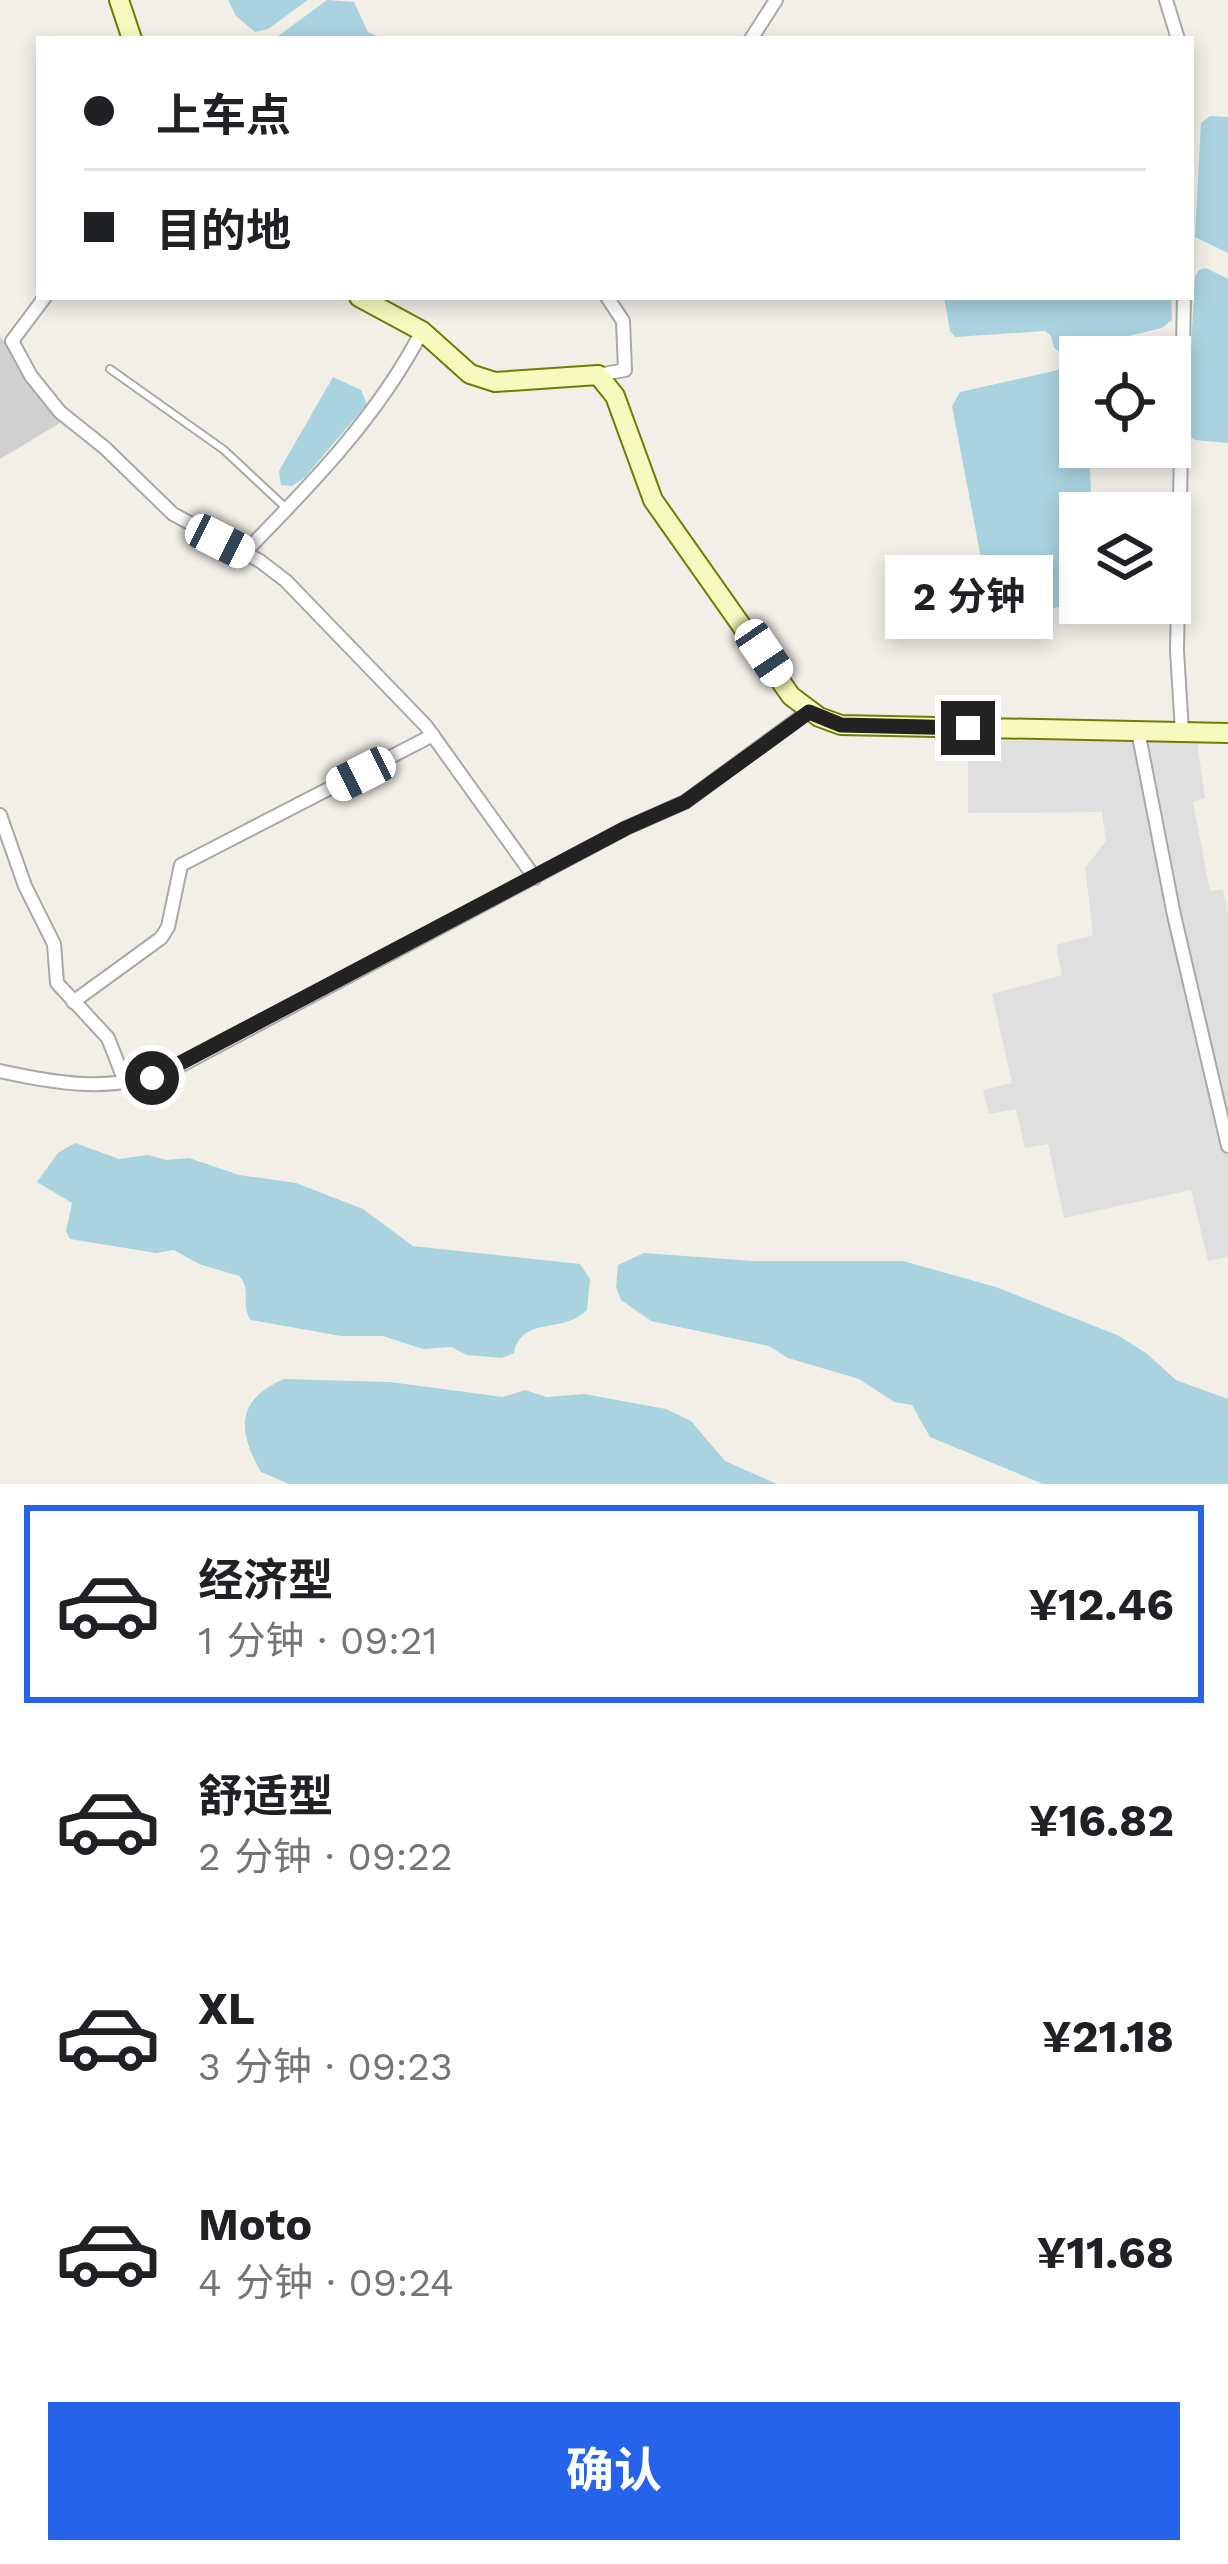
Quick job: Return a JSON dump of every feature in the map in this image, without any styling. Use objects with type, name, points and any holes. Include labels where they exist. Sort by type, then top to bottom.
[{"type":"street","points":[[119,0],[131,36]]},
{"type":"street","points":[[753,36],[776,0]]},
{"type":"street","points":[[1166,0],[1177,36]]},
{"type":"street","points":[[43,300],[12,341],[60,412],[173,514],[286,580],[433,735],[535,878]]},
{"type":"street","points":[[365,300],[422,331],[470,374],[487,381],[626,370],[623,320],[609,300]]},
{"type":"street","points":[[1182,732],[1177,651],[1184,300]]},
{"type":"street","points":[[244,553],[379,401],[422,331]]},
{"type":"street","points":[[598,375],[615,396],[644,482],[668,525],[791,696],[809,712],[841,725],[1228,734]]},
{"type":"street","points":[[0,1072],[63,1085],[126,1084],[176,1069],[626,828],[685,802],[809,712]]},
{"type":"street","points":[[1138,731],[1174,915],[1228,1146]]},
{"type":"street","points":[[73,1002],[161,938],[181,865],[433,735]]},
{"type":"street","points":[[0,815],[25,886],[54,944],[57,982],[109,1038],[126,1084]]},
{"type":"lane","points":[[110,369],[224,450],[287,509]]},
{"type":"shaded area","points":[[0,336],[60,423],[0,459]]},
{"type":"shaded area","points":[[1197,740],[1205,798],[1193,802],[1210,891],[1223,889],[1228,915],[1228,1257],[1208,1261],[1191,1190],[1064,1218],[1048,1144],[1025,1148],[1016,1109],[989,1114],[983,1090],[1012,1083],[992,994],[1062,975],[1056,945],[1093,935],[1085,868],[1106,841],[1102,812],[968,813],[968,741]]},
{"type":"water","points":[[228,0],[308,0],[268,29],[255,32],[236,16]]},
{"type":"water","points":[[327,0],[354,2],[368,32],[377,36],[278,36]]},
{"type":"water","points":[[1210,116],[1228,117],[1228,253],[1195,237],[1201,123]]},
{"type":"water","points":[[1206,268],[1228,279],[1228,443],[1191,437],[1195,277]]},
{"type":"water","points":[[945,300],[1171,300],[1172,320],[1162,328],[1128,336],[1059,336],[1059,351],[1045,331],[955,337]]},
{"type":"water","points":[[1059,370],[1059,468],[1090,468],[1091,492],[1059,492],[1059,607],[1001,616],[990,605],[952,406],[960,392]]},
{"type":"water","points":[[333,377],[361,390],[367,404],[305,477],[292,486],[281,485],[279,471]]},
{"type":"water","points":[[75,1143],[119,1159],[189,1158],[239,1175],[296,1183],[363,1209],[413,1246],[580,1264],[590,1279],[587,1310],[566,1322],[525,1334],[514,1353],[502,1358],[467,1355],[451,1347],[423,1349],[383,1336],[341,1336],[251,1320],[239,1276],[199,1264],[174,1250],[156,1253],[70,1239],[66,1231],[72,1203],[37,1182],[58,1153]]},
{"type":"water","points":[[644,1253],[753,1261],[903,1261],[996,1287],[1117,1335],[1176,1380],[1228,1399],[1228,1484],[1043,1484],[930,1437],[912,1405],[894,1402],[859,1379],[788,1358],[769,1346],[651,1321],[621,1300],[616,1287],[618,1265]]},
{"type":"water","points":[[284,1379],[390,1382],[503,1397],[525,1390],[547,1397],[584,1394],[666,1409],[691,1421],[725,1461],[777,1484],[289,1484],[261,1472],[245,1430],[249,1407],[257,1396]]},
{"type":"route","points":[[152,1078],[626,828],[685,802],[809,712],[841,725],[968,728]]}]
